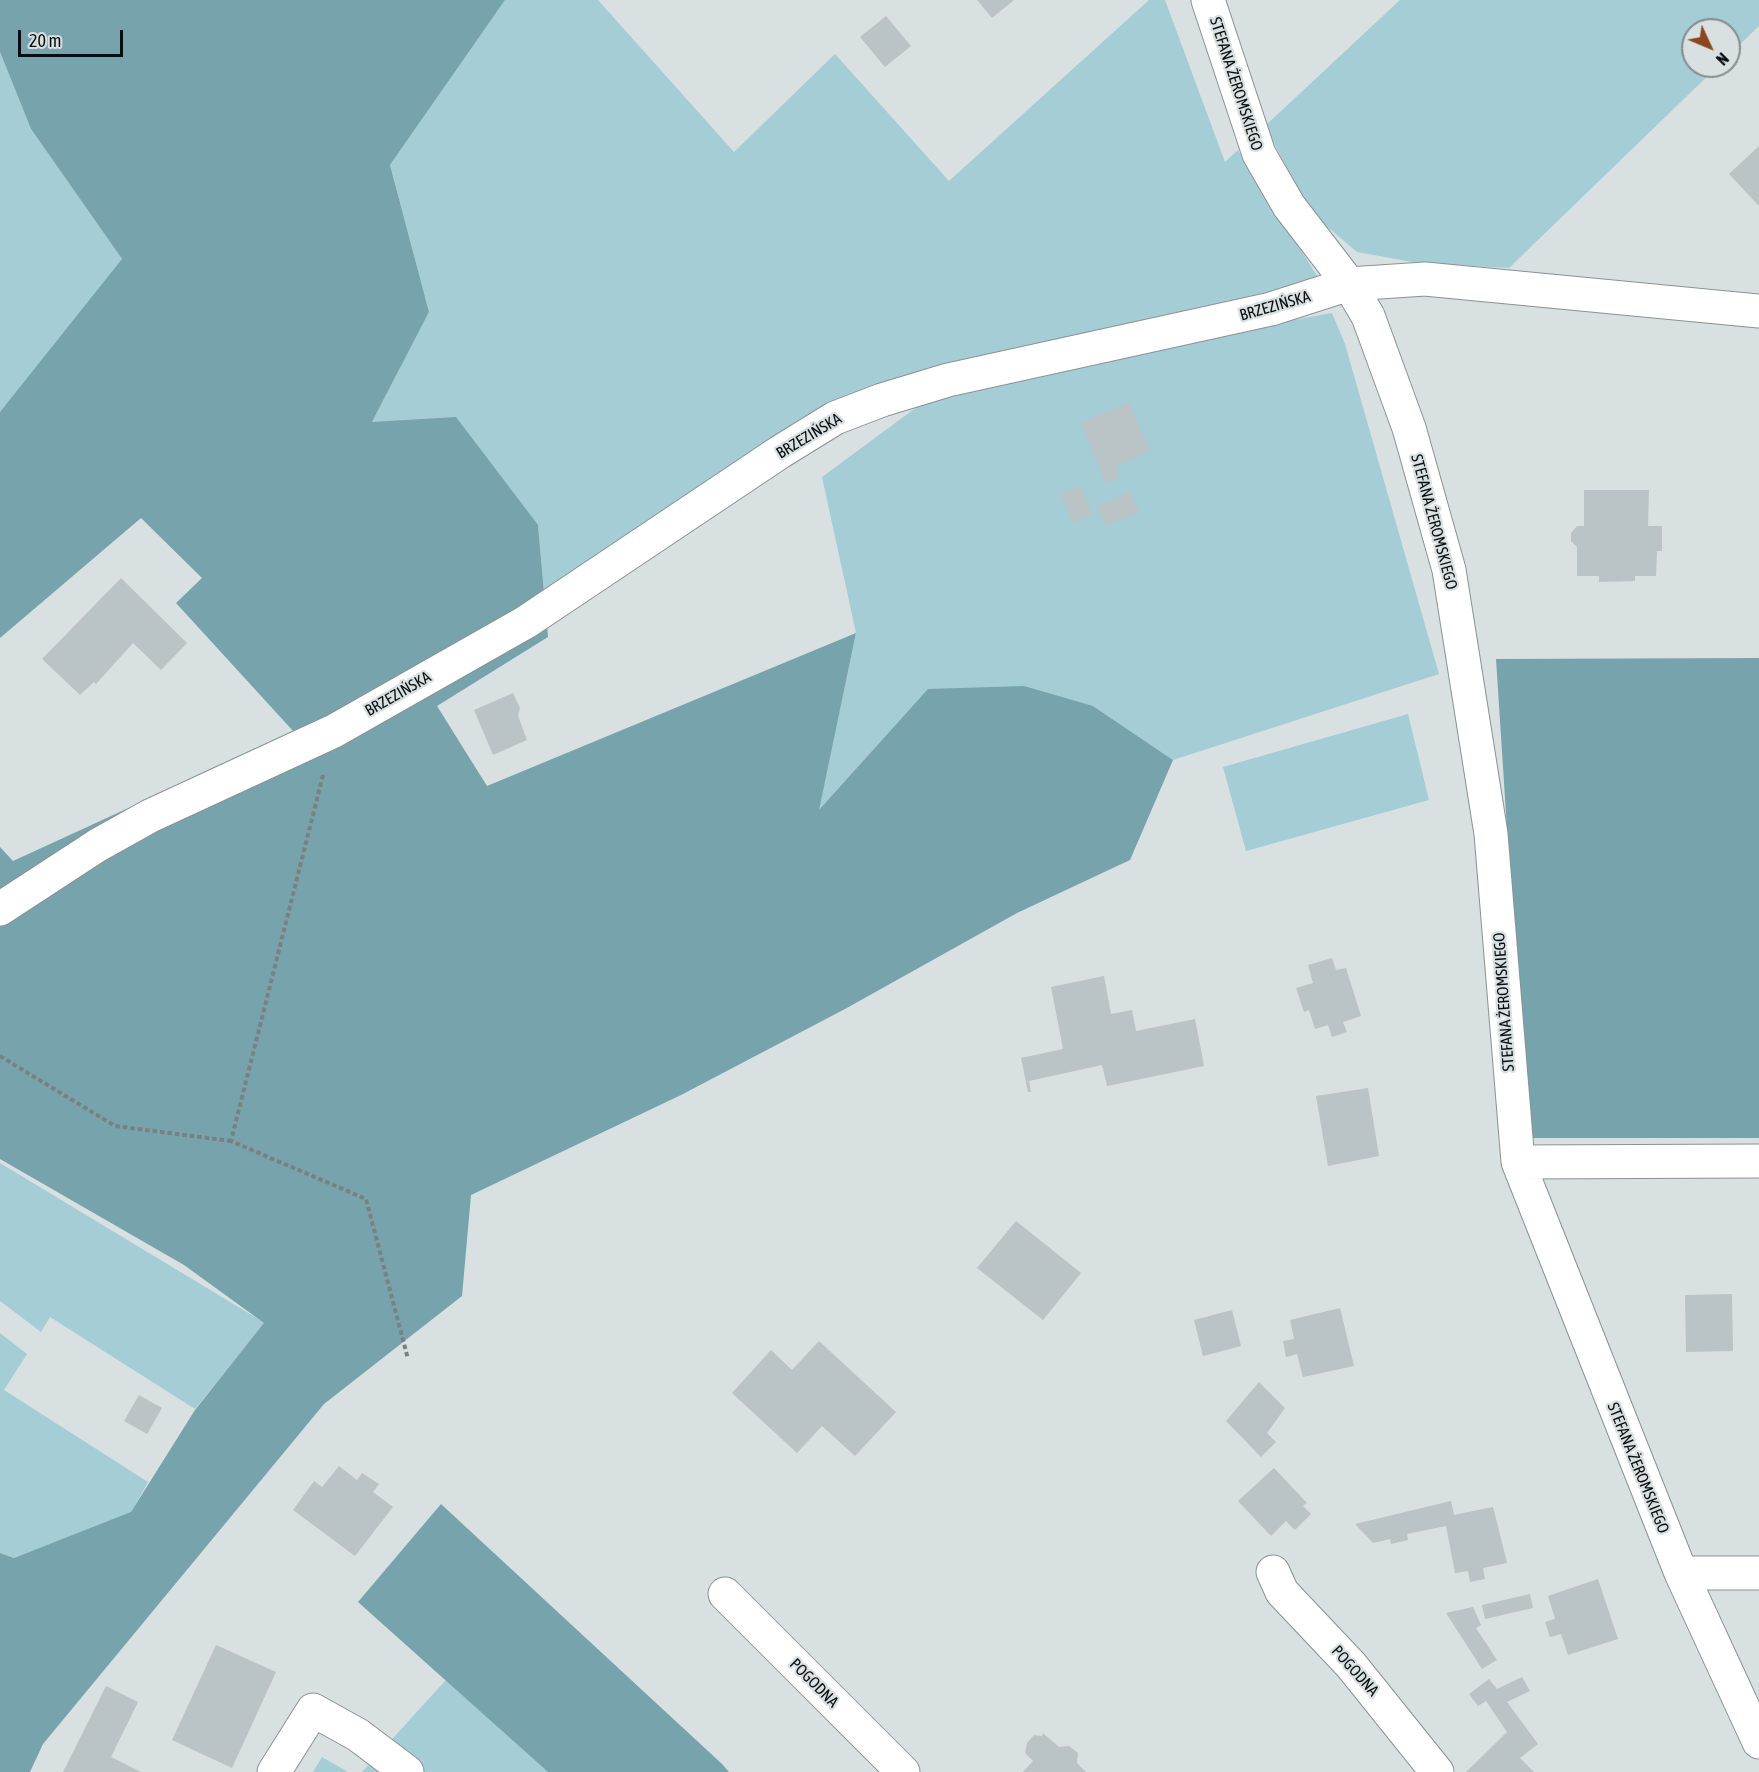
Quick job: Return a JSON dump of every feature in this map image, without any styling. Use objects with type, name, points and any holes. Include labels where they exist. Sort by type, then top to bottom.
[{"type":"street","name":"STEFANA ŻEROMSKIEGO","points":[[1208,0],[1259,154],[1289,206],[1349,284],[1368,316],[1409,428],[1449,570],[1491,834],[1518,1162],[1681,1574],[1759,1742]]},
{"type":"street","name":"BRZEZIŃSKA","points":[[0,909],[98,845],[150,816],[334,731],[526,622],[835,418],[948,380],[1271,309],[1349,284],[1425,279],[1759,311]]},
{"type":"street","points":[[1518,1162],[1759,1161]]},
{"type":"street","name":"POGODNA","points":[[1273,1572],[1282,1592],[1351,1665],[1437,1772]]},
{"type":"street","points":[[1681,1574],[1759,1573]]},
{"type":"street","name":"POGODNA","points":[[725,1594],[903,1772]]},
{"type":"street","points":[[274,1772],[313,1710],[358,1735],[406,1772]]},
{"type":"path","points":[[231,1141],[334,731]]},
{"type":"path","points":[[0,1056],[115,1126],[231,1141],[366,1199],[408,1359]]},
{"type":"shaded area","points":[[0,0],[505,0],[390,165],[429,312],[372,422],[456,417],[538,525],[548,637],[437,706],[487,786],[856,633],[819,810],[928,689],[1024,686],[1093,706],[1173,760],[1130,860],[1017,913],[845,1009],[681,1095],[471,1195],[462,1296],[324,1404],[43,1744],[30,1772],[0,1772],[0,1553],[14,1558],[131,1512],[195,1410],[264,1323],[184,1265],[0,1159],[0,847],[13,861],[294,732],[176,603],[202,578],[141,518],[0,638],[0,412],[122,259],[31,129],[0,52]]},
{"type":"shaded area","points":[[505,0],[598,0],[734,152],[835,54],[949,181],[1149,0],[1165,0],[1225,162],[1238,150],[1319,279],[876,387],[801,418],[544,591],[538,525],[372,422],[429,312],[390,165]]},
{"type":"shaded area","points":[[1400,0],[1759,0],[1759,26],[1741,43],[1741,18],[1681,18],[1681,78],[1706,78],[1509,268],[1418,263],[1357,252],[1310,212],[1265,126]]},
{"type":"shaded area","points":[[0,52],[31,129],[122,259],[0,507]]},
{"type":"shaded area","points":[[1332,313],[1345,344],[1439,674],[1173,760],[1093,706],[818,811],[856,633],[822,477],[921,404],[1237,330]]},
{"type":"shaded area","points":[[1759,658],[1759,1138],[1527,1138],[1496,659]]},
{"type":"shaded area","points":[[1408,714],[1429,800],[1246,851],[1223,767]]},
{"type":"shaded area","points":[[0,1163],[265,1323],[195,1409],[50,1317],[41,1332],[0,1301]]},
{"type":"shaded area","points":[[0,1333],[27,1354],[4,1390],[148,1482],[131,1513],[14,1558],[0,1553]]},
{"type":"shaded area","points":[[441,1504],[729,1772],[548,1772],[358,1602]]},
{"type":"shaded area","points":[[446,1680],[548,1772],[362,1772]]},
{"type":"shaded area","points":[[322,1757],[348,1772],[313,1772]]},
{"type":"building","points":[[977,0],[1014,0],[992,18]]},
{"type":"building","points":[[886,16],[911,46],[885,67],[860,37]]},
{"type":"building","points":[[1759,146],[1759,206],[1729,174]]},
{"type":"building","points":[[1129,402],[1150,451],[1116,466],[1120,476],[1106,483],[1081,423]]},
{"type":"building","points":[[1080,485],[1093,514],[1073,523],[1060,494]]},
{"type":"building","points":[[1584,490],[1649,490],[1648,526],[1662,526],[1662,551],[1657,551],[1656,576],[1635,576],[1635,581],[1599,582],[1599,576],[1577,576],[1577,547],[1571,541],[1571,533],[1577,526],[1584,526]]},
{"type":"building","points":[[1130,492],[1139,512],[1106,526],[1097,506]]},
{"type":"building","points":[[121,578],[187,643],[161,670],[133,643],[96,684],[94,682],[80,695],[42,659]]},
{"type":"building","points":[[513,693],[520,708],[518,716],[527,740],[493,755],[474,710]]},
{"type":"building","points":[[1332,958],[1336,970],[1346,968],[1361,1016],[1343,1022],[1347,1032],[1332,1037],[1328,1025],[1315,1029],[1309,1010],[1304,1012],[1296,988],[1313,983],[1308,965]]},
{"type":"building","points":[[1104,976],[1111,1014],[1132,1010],[1136,1031],[1195,1019],[1204,1066],[1107,1086],[1102,1065],[1029,1081],[1031,1092],[1028,1092],[1021,1058],[1063,1049],[1051,987]]},
{"type":"building","points":[[1368,1088],[1379,1156],[1328,1166],[1316,1096]]},
{"type":"building","points":[[1016,1221],[1081,1273],[1043,1320],[977,1268]]},
{"type":"building","points":[[1732,1294],[1733,1351],[1686,1352],[1685,1295]]},
{"type":"building","points":[[1340,1308],[1354,1366],[1303,1377],[1297,1354],[1286,1357],[1283,1341],[1294,1339],[1290,1320]]},
{"type":"building","points":[[1232,1310],[1241,1346],[1203,1356],[1194,1320]]},
{"type":"building","points":[[819,1341],[896,1412],[855,1456],[822,1426],[797,1453],[732,1393],[771,1350],[792,1370]]},
{"type":"building","points":[[1259,1382],[1285,1408],[1267,1433],[1276,1442],[1261,1457],[1226,1421]]},
{"type":"building","points":[[139,1395],[162,1408],[147,1434],[124,1421]]},
{"type":"building","points":[[339,1466],[357,1480],[362,1473],[379,1484],[373,1492],[393,1507],[355,1556],[293,1510],[314,1481],[322,1487]]},
{"type":"building","points":[[1274,1468],[1307,1503],[1303,1506],[1311,1514],[1295,1530],[1286,1521],[1271,1536],[1238,1501]]},
{"type":"building","points":[[1451,1501],[1454,1515],[1493,1507],[1507,1563],[1483,1568],[1485,1579],[1470,1582],[1468,1571],[1455,1573],[1446,1526],[1407,1534],[1408,1540],[1391,1544],[1390,1539],[1373,1543],[1355,1524]]},
{"type":"building","points":[[1598,1579],[1618,1639],[1568,1655],[1561,1634],[1550,1637],[1545,1622],[1555,1619],[1548,1596]]},
{"type":"building","points":[[1530,1594],[1533,1608],[1485,1619],[1482,1605]]},
{"type":"building","points":[[1473,1607],[1481,1625],[1476,1628],[1497,1660],[1482,1669],[1446,1613]]},
{"type":"building","points":[[216,1645],[276,1672],[232,1768],[172,1740]]},
{"type":"building","points":[[1522,1677],[1530,1691],[1507,1702],[1538,1744],[1520,1758],[1534,1772],[1466,1772],[1507,1732],[1486,1701],[1478,1706],[1469,1694],[1489,1679],[1497,1689]]},
{"type":"building","points":[[106,1686],[138,1702],[111,1757],[141,1772],[63,1772]]},
{"type":"building","points":[[1043,1733],[1059,1747],[1069,1746],[1078,1753],[1077,1763],[1086,1772],[1023,1772],[1033,1761],[1025,1753],[1027,1743],[1034,1735],[1042,1736]]}]
